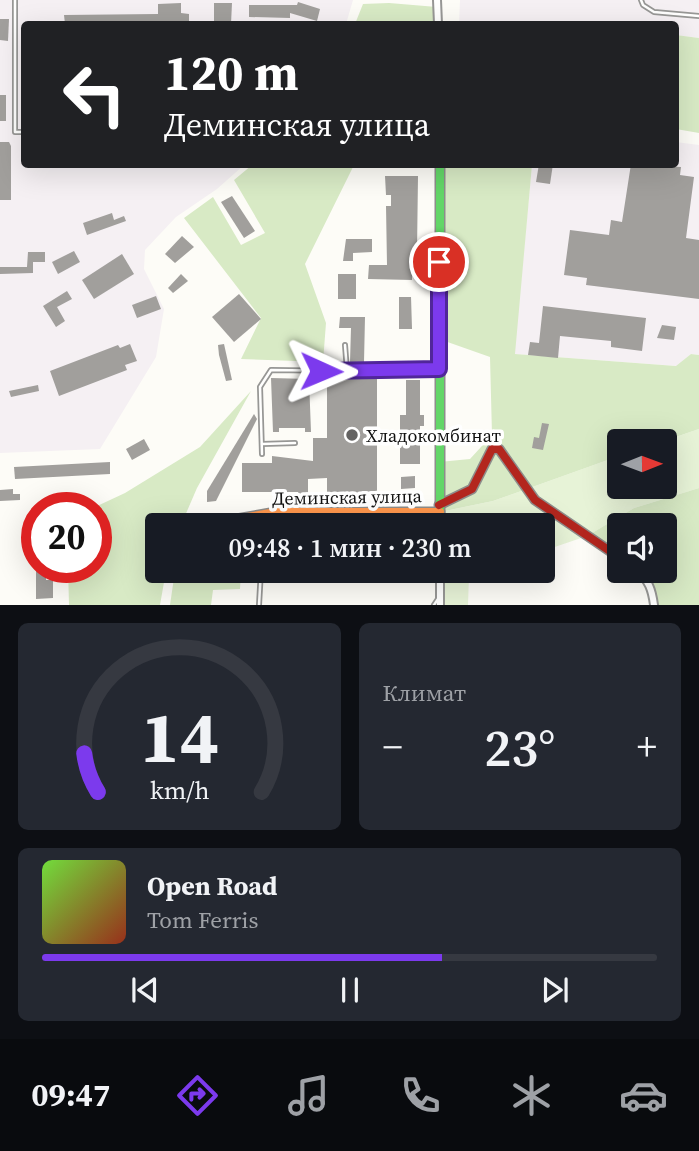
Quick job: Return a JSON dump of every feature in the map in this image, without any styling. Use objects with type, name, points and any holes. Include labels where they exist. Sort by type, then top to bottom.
[{"type":"street","points":[[437,0],[438,21]]},
{"type":"street","name":"Деминская улица","points":[[440,168],[440,513]]},
{"type":"street","points":[[440,508],[472,489],[487,455],[492,449],[499,449],[535,500],[607,549]]},
{"type":"street","name":"Деминская улица","points":[[277,513],[440,508]]},
{"type":"street","points":[[440,583],[440,605]]},
{"type":"street","points":[[648,583],[653,592],[654,605]]},
{"type":"lane","points":[[15,0],[15,132],[21,132]]},
{"type":"lane","points":[[641,0],[643,5],[654,12],[699,16]]},
{"type":"lane","points":[[345,345],[346,371]]},
{"type":"lane","points":[[262,454],[260,387],[271,370],[439,369]]},
{"type":"lane","points":[[262,444],[295,443]]},
{"type":"lane","points":[[259,605],[260,583]]},
{"type":"lane","points":[[434,605],[440,597]]},
{"type":"shaded area","points":[[0,0],[353,0],[347,21],[21,21],[21,168],[241,168],[217,189],[176,217],[145,250],[144,269],[164,309],[156,357],[100,449],[0,453]]},
{"type":"shaded area","points":[[460,0],[699,0],[699,38],[679,35],[679,21],[459,21]]},
{"type":"shaded area","points":[[679,142],[699,145],[699,355],[691,354],[677,366],[514,354],[532,168],[679,168]]},
{"type":"green space","points":[[363,4],[437,7],[438,21],[356,21]]},
{"type":"green space","points":[[679,35],[699,38],[699,133],[679,130]]},
{"type":"green space","points":[[248,168],[353,168],[305,264],[326,323],[323,362],[241,359],[261,318],[184,218],[213,197],[241,245],[265,233],[234,180]]},
{"type":"green space","points":[[440,168],[532,168],[515,354],[676,366],[691,354],[699,355],[699,429],[677,437],[677,429],[607,429],[607,460],[493,501],[440,512],[439,462],[470,459],[492,435],[490,357],[439,339]]},
{"type":"green space","points":[[251,391],[197,488],[186,513],[145,513],[145,583],[164,583],[160,605],[69,605],[68,583],[112,583],[112,499],[200,447]]},
{"type":"green space","points":[[699,429],[699,488],[677,495],[677,437]]},
{"type":"green space","points":[[607,460],[607,499],[663,499],[626,513],[607,513],[607,524],[587,536],[555,547],[555,513],[440,513],[493,501]]},
{"type":"green space","points":[[699,488],[699,605],[654,605],[646,583],[677,583],[677,513],[626,513],[663,499],[677,499],[677,495]]},
{"type":"green space","points":[[607,524],[607,550],[587,536]]},
{"type":"green space","points":[[173,583],[240,583],[240,589],[213,590],[211,605],[170,605]]},
{"type":"green space","points":[[440,583],[469,583],[468,605],[440,605]]},
{"type":"building","points":[[298,2],[320,9],[317,21],[290,13],[290,18],[249,17],[249,5],[297,5]]},
{"type":"building","points":[[181,3],[181,13],[189,14],[189,21],[65,21],[64,15],[158,14],[158,4]]},
{"type":"building","points":[[214,3],[232,3],[231,21],[214,21]]},
{"type":"building","points":[[0,19],[9,19],[8,41],[0,40]]},
{"type":"building","points":[[0,95],[6,95],[6,121],[0,121]]},
{"type":"building","points":[[0,142],[9,142],[11,146],[11,200],[0,200]]},
{"type":"building","points":[[681,167],[680,175],[694,177],[686,238],[699,240],[699,299],[586,285],[587,278],[564,275],[570,230],[609,235],[611,220],[622,222],[630,168]]},
{"type":"building","points":[[538,168],[552,168],[550,184],[536,182]]},
{"type":"building","points":[[385,176],[418,176],[417,251],[412,251],[412,280],[368,279],[369,265],[387,265],[386,206],[391,206],[391,195],[386,195]]},
{"type":"building","points":[[232,196],[255,231],[244,238],[221,202]]},
{"type":"building","points":[[112,213],[114,220],[124,216],[126,221],[87,235],[83,223]]},
{"type":"building","points":[[182,236],[194,247],[175,263],[165,254]]},
{"type":"building","points":[[346,239],[372,239],[372,252],[353,253],[353,261],[343,261]]},
{"type":"building","points":[[74,251],[80,262],[58,274],[52,262]]},
{"type":"building","points":[[28,252],[45,252],[45,262],[33,262],[33,273],[0,274],[0,267],[27,267]]},
{"type":"building","points":[[122,254],[134,274],[94,299],[82,280]]},
{"type":"building","points":[[181,274],[188,281],[173,293],[168,288]]},
{"type":"building","points":[[338,274],[356,274],[356,299],[338,299]]},
{"type":"building","points":[[67,291],[72,299],[57,307],[65,321],[56,327],[43,306]]},
{"type":"building","points":[[239,294],[261,319],[234,342],[212,317]]},
{"type":"building","points":[[156,296],[161,309],[137,318],[132,305]]},
{"type":"building","points":[[399,297],[411,297],[412,329],[399,329]]},
{"type":"building","points":[[543,306],[646,318],[642,351],[611,347],[611,341],[560,336],[558,358],[528,355],[530,342],[539,343]]},
{"type":"building","points":[[340,317],[365,317],[364,362],[350,362],[351,328],[339,328]]},
{"type":"building","points":[[662,325],[676,327],[674,340],[657,338]]},
{"type":"building","points":[[130,344],[137,361],[125,365],[127,370],[59,396],[50,371],[118,345],[120,348]]},
{"type":"building","points":[[224,344],[232,380],[226,381],[218,345]]},
{"type":"building","name":"Хладокомбинат","points":[[327,375],[377,377],[377,493],[327,493],[327,478],[308,479],[308,503],[298,503],[298,492],[242,492],[242,463],[272,463],[272,456],[313,461],[313,438],[327,438]]},
{"type":"building","points":[[271,378],[309,379],[311,432],[305,432],[305,428],[279,428],[279,432],[273,432]]},
{"type":"building","points":[[406,380],[420,380],[420,415],[424,415],[424,426],[420,426],[420,464],[400,464],[400,415],[406,415]]},
{"type":"building","points":[[38,385],[39,391],[11,397],[9,391]]},
{"type":"building","points":[[254,414],[257,419],[216,501],[207,502],[207,491]]},
{"type":"building","points":[[542,423],[549,424],[543,450],[532,448],[534,437],[539,438]]},
{"type":"building","points":[[144,439],[150,450],[132,460],[126,449]]},
{"type":"building","points":[[110,462],[110,474],[15,479],[14,467]]},
{"type":"building","points":[[415,476],[415,488],[401,489],[401,477]]},
{"type":"building","points":[[13,489],[13,494],[20,494],[20,500],[0,501],[0,490]]},
{"type":"building","points":[[36,583],[53,583],[53,598],[36,599]]},
{"type":"traffic: fast","points":[[440,168],[440,513]]},
{"type":"traffic: slow","points":[[270,513],[440,512]]},
{"type":"traffic: jam","points":[[439,505],[472,489],[492,449],[499,449],[535,500],[607,549]]},
{"type":"place","name":"Хладокомбинат","points":[[352,435]]},
{"type":"route","points":[[321,371],[439,369],[439,262]]}]
